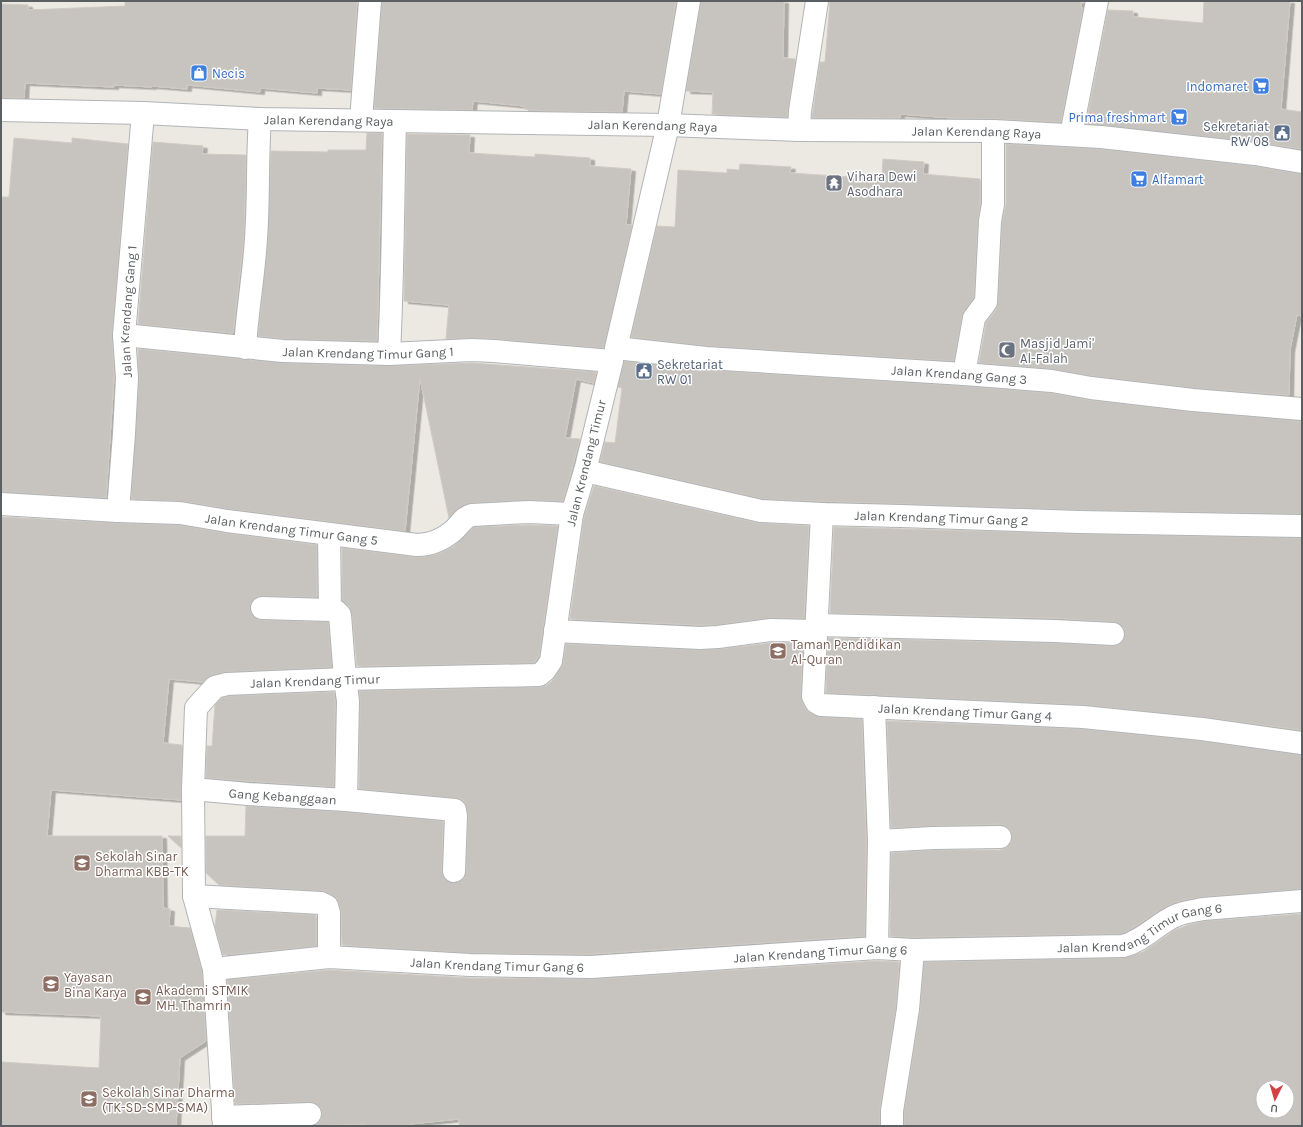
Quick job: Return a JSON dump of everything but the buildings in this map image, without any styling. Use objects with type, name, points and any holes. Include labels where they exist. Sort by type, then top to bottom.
[{"type":"street","points":[[361,120],[370,1]]},
{"type":"street","name":"Jalan Krendang Timur","points":[[223,1122],[214,969],[194,896],[193,789],[196,708],[215,687],[227,684],[345,679],[539,675],[545,670],[551,661],[572,514],[585,471],[614,354],[668,125],[688,1]]},
{"type":"street","points":[[799,130],[800,111],[816,1]]},
{"type":"street","points":[[1071,135],[1097,1]]},
{"type":"street","name":"Jalan Kerendang Raya","points":[[1,110],[143,113],[260,119],[668,125],[799,130],[993,131],[1101,137],[1255,154],[1302,162]]},
{"type":"street","name":"Jalan Krendang Gang 1","points":[[118,511],[127,378],[124,335],[143,113]]},
{"type":"street","points":[[245,348],[246,322],[254,266],[256,237],[258,199],[257,149],[260,119]]},
{"type":"street","points":[[389,354],[392,285],[395,121]]},
{"type":"street","points":[[964,374],[974,318],[986,302],[992,204],[993,131]]},
{"type":"street","name":"Jalan Krendang Timur Gang 1","points":[[124,335],[282,351],[389,354],[472,350],[614,354]]},
{"type":"street","name":"Jalan Krendang Gang 3","points":[[614,354],[706,358],[1052,381],[1091,388],[1193,400],[1302,409]]},
{"type":"street","name":"Jalan Krendang Timur Gang 2","points":[[585,471],[761,511],[1079,522],[1302,526]]},
{"type":"street","name":"Jalan Krendang Timur Gang 5","points":[[1,504],[180,513],[227,521],[417,545],[427,545],[442,539],[467,516],[529,512],[572,514]]},
{"type":"street","name":"Jalan Krendang Timur Gang 4","points":[[822,514],[813,690],[813,696],[816,702],[821,705],[1083,717],[1202,729],[1302,743]]},
{"type":"street","points":[[262,608],[330,610],[329,534]]},
{"type":"street","name":"Gang Kebanggaan","points":[[193,789],[346,800],[348,701],[340,616],[336,611],[330,610]]},
{"type":"street","points":[[555,632],[700,638],[771,630],[816,628],[1055,631],[1112,634]]},
{"type":"street","points":[[874,707],[879,841],[877,948]]},
{"type":"street","points":[[346,800],[455,810],[454,871]]},
{"type":"street","points":[[879,841],[933,838],[1000,837]]},
{"type":"street","points":[[194,896],[321,903],[327,906],[329,912],[329,957]]},
{"type":"street","name":"Jalan Krendang Timur Gang 6","points":[[214,969],[329,957],[470,965],[591,967],[877,948],[913,950],[1123,946],[1132,943],[1175,916],[1188,912],[1203,909],[1302,901]]},
{"type":"street","points":[[892,1126],[893,1105],[908,1009],[913,950]]},
{"type":"street","points":[[223,1122],[310,1114]]},
{"type":"place","name":"Necis","points":[[199,73]]},
{"type":"place","name":"Indomaret","points":[[1261,86]]},
{"type":"place","name":"Prima freshmart","points":[[1179,117]]},
{"type":"place","name":"Sekretariat RW 08","points":[[1282,133]]},
{"type":"place","name":"Alfamart","points":[[1139,179]]},
{"type":"place","name":"Vihara Dewi Asodhara","points":[[834,183]]},
{"type":"place","name":"Masjid Jami' Al-Falah","points":[[1007,350]]},
{"type":"place","name":"Sekretariat RW 01","points":[[644,371]]},
{"type":"place","name":"Taman Pendidikan Al-Quran","points":[[778,651]]},
{"type":"place","name":"Sekolah Sinar Dharma KBB-TK","points":[[82,863]]},
{"type":"place","name":"Yayasan Bina Karya","points":[[51,984]]},
{"type":"place","name":"Akademi STMIK MH. Thamrin","points":[[143,997]]},
{"type":"place","name":"Sekolah Sinar Dharma (TK-SD-SMP-SMA)","points":[[89,1099]]}]
